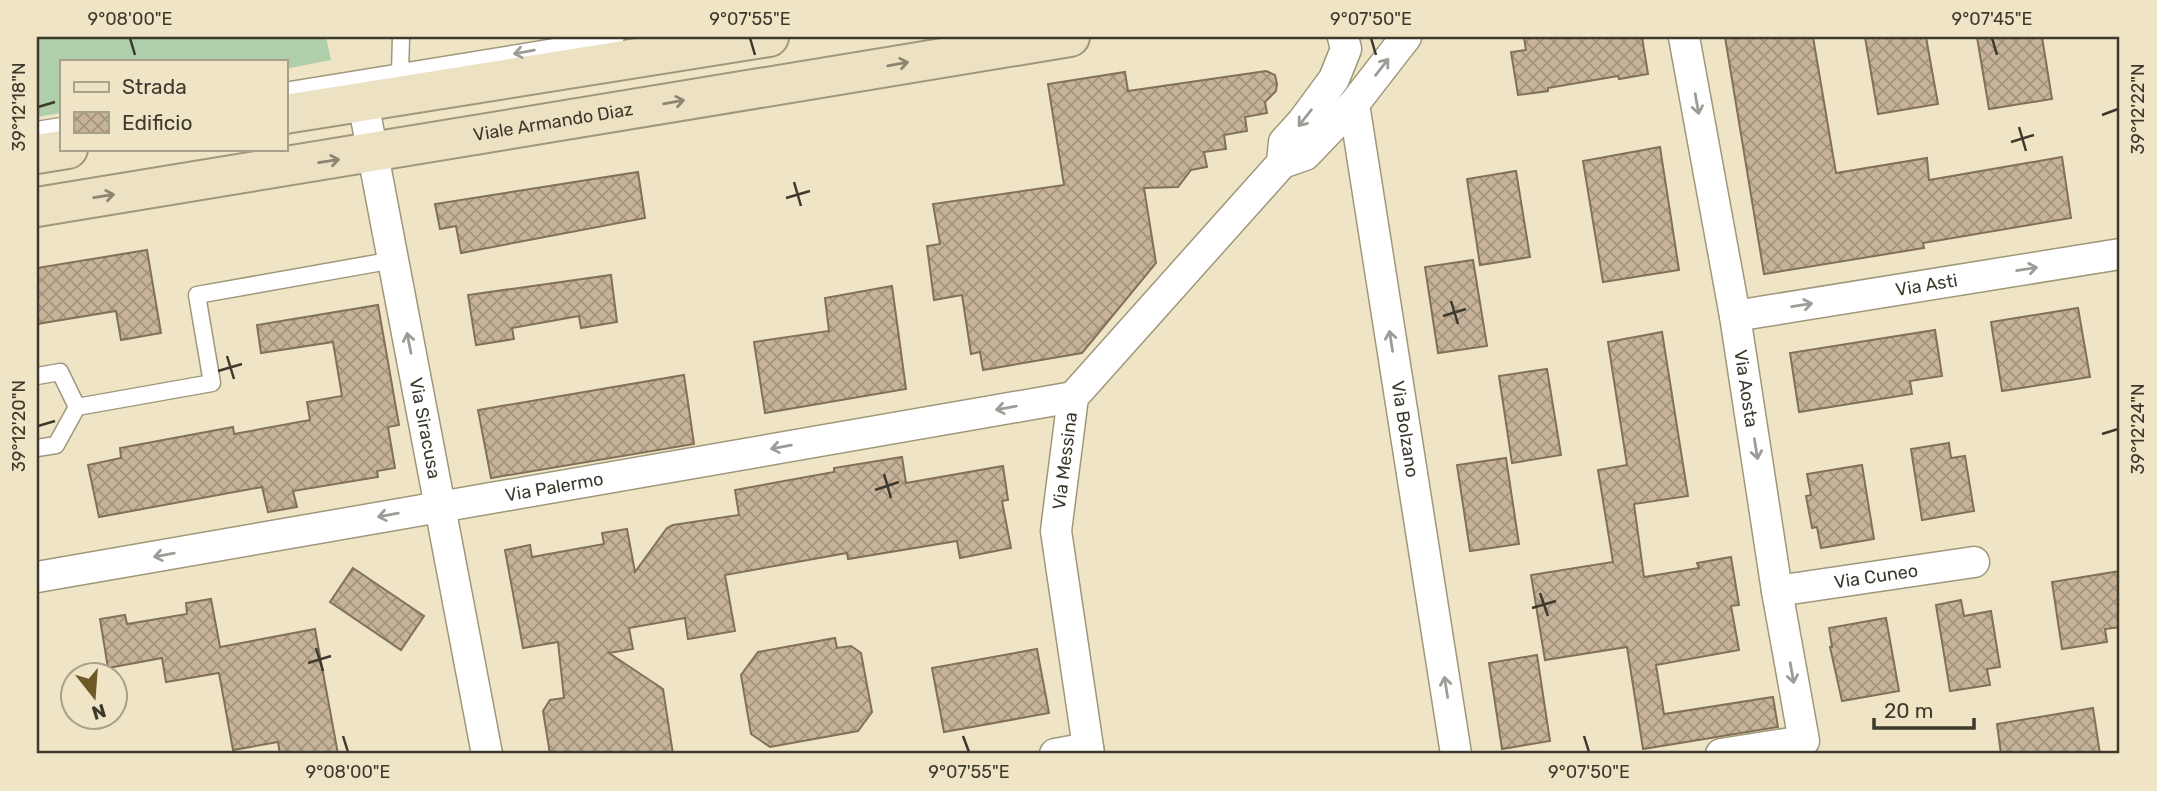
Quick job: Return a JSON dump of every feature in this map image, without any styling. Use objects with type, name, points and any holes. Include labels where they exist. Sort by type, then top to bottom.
[{"type":"main road","points":[[287,114],[769,37]]},
{"type":"main road","name":"Viale Armando Diaz","points":[[37,207],[1070,37]]},
{"type":"main road","points":[[37,154],[62,150]]},
{"type":"street","name":"Via Messina","points":[[1282,163],[1284,142],[1334,79],[1346,49],[1343,37]]},
{"type":"street","name":"Via Messina","points":[[1088,751],[1056,531],[1073,397],[1282,163],[1305,155],[1354,104],[1406,37]]},
{"type":"street","name":"Via Aosta","points":[[1684,37],[1735,316],[1777,591],[1804,741],[1721,754]]},
{"type":"street","name":"Via Siracusa","points":[[363,102],[487,754]]},
{"type":"street","name":"Via Bolzano","points":[[1354,104],[1456,754]]},
{"type":"street","name":"Via Asti","points":[[1735,316],[2120,254]]},
{"type":"street","name":"Via Palermo","points":[[37,578],[1073,397]]},
{"type":"street","name":"Via Cuneo","points":[[1777,591],[1974,562]]},
{"type":"street","points":[[1055,754],[1088,751]]},
{"type":"lane","points":[[400,73],[401,37]]},
{"type":"lane","points":[[287,91],[616,37]]},
{"type":"lane","points":[[37,130],[60,126]]},
{"type":"lane","points":[[77,407],[212,383],[197,295],[394,260]]},
{"type":"lane","points":[[37,376],[60,372],[77,407]]},
{"type":"lane","points":[[37,448],[56,445],[77,407]]},
{"type":"green space","points":[[37,37],[326,37],[331,60],[287,69],[287,60],[60,60],[60,113],[37,117]]},
{"type":"building","points":[[1524,37],[1642,37],[1648,74],[1619,79],[1618,76],[1518,95],[1511,52],[1526,50]]},
{"type":"building","points":[[1725,37],[1813,37],[1836,173],[1927,158],[1929,180],[2062,157],[2071,218],[1923,243],[1924,248],[1764,274]]},
{"type":"building","points":[[1865,37],[1926,37],[1938,104],[1878,114]]},
{"type":"building","points":[[1977,37],[2042,37],[2052,99],[1989,109]]},
{"type":"building","points":[[1266,71],[1275,75],[1277,84],[1276,91],[1265,102],[1267,113],[1245,117],[1247,131],[1224,135],[1226,149],[1204,152],[1207,167],[1191,170],[1178,187],[1144,188],[1156,263],[1082,353],[983,370],[980,352],[971,354],[962,295],[934,300],[927,246],[940,244],[933,204],[1064,185],[1048,84],[1125,72],[1128,91]]},
{"type":"building","points":[[1660,147],[1679,270],[1603,282],[1583,161]]},
{"type":"building","points":[[1516,171],[1530,257],[1480,265],[1467,179]]},
{"type":"building","points":[[638,172],[645,218],[461,253],[456,226],[440,229],[435,204]]},
{"type":"building","points":[[147,250],[161,333],[121,340],[116,311],[37,324],[37,268]]},
{"type":"building","points":[[1473,260],[1487,346],[1438,353],[1425,267]]},
{"type":"building","points":[[611,275],[617,322],[581,328],[579,316],[512,328],[514,339],[476,345],[468,295]]},
{"type":"building","points":[[892,286],[906,389],[765,413],[754,342],[829,331],[825,298]]},
{"type":"building","points":[[378,305],[399,425],[388,427],[395,468],[377,471],[378,477],[293,491],[297,507],[268,512],[262,487],[99,517],[88,465],[121,458],[120,448],[233,427],[234,434],[310,420],[307,402],[342,396],[333,342],[261,353],[257,325]]},
{"type":"building","points":[[2078,308],[2090,377],[2002,391],[1991,322]]},
{"type":"building","points":[[1935,330],[1942,376],[1910,381],[1912,394],[1799,412],[1790,353]]},
{"type":"building","points":[[1662,332],[1688,496],[1634,504],[1644,577],[1699,568],[1697,563],[1731,557],[1739,605],[1731,606],[1739,650],[1656,665],[1664,714],[1773,697],[1778,727],[1643,749],[1627,647],[1545,660],[1531,575],[1613,562],[1598,470],[1627,465],[1608,342]]},
{"type":"building","points":[[1547,369],[1561,455],[1512,463],[1499,376]]},
{"type":"building","points":[[684,375],[694,444],[491,478],[478,410]]},
{"type":"building","points":[[1949,443],[1951,458],[1965,456],[1974,511],[1922,520],[1911,449]]},
{"type":"building","points":[[902,457],[906,483],[1003,466],[1008,500],[1002,501],[1011,548],[960,558],[957,541],[848,559],[847,553],[725,575],[735,631],[688,639],[685,618],[629,628],[633,649],[609,653],[663,689],[673,754],[550,754],[543,711],[550,700],[564,698],[558,642],[523,648],[505,550],[530,545],[532,557],[604,544],[602,533],[627,529],[635,572],[667,528],[739,515],[735,490],[834,472],[834,468]]},
{"type":"building","points":[[1506,458],[1519,544],[1470,551],[1457,465]]},
{"type":"building","points":[[1862,465],[1874,539],[1821,548],[1817,527],[1812,528],[1806,496],[1811,495],[1807,474]]},
{"type":"building","points":[[353,568],[424,616],[401,650],[330,602]]},
{"type":"building","points":[[2120,571],[2120,627],[2105,629],[2107,642],[2062,649],[2052,582]]},
{"type":"building","points":[[211,599],[220,647],[315,629],[338,754],[280,754],[278,742],[233,750],[219,673],[166,682],[162,658],[130,664],[107,662],[100,619],[125,615],[127,624],[187,614],[186,603]]},
{"type":"building","points":[[1961,600],[1964,616],[1991,611],[2000,667],[1987,669],[1990,685],[1950,691],[1936,605]]},
{"type":"building","points":[[1886,618],[1899,691],[1842,701],[1830,647],[1829,628]]},
{"type":"building","points":[[835,638],[837,648],[851,646],[861,653],[872,712],[858,731],[770,747],[751,734],[741,675],[758,652]]},
{"type":"building","points":[[1037,649],[1049,713],[944,732],[932,668]]},
{"type":"building","points":[[1537,655],[1550,741],[1502,749],[1489,663]]},
{"type":"building","points":[[2093,708],[2100,754],[2001,754],[1997,724]]}]
